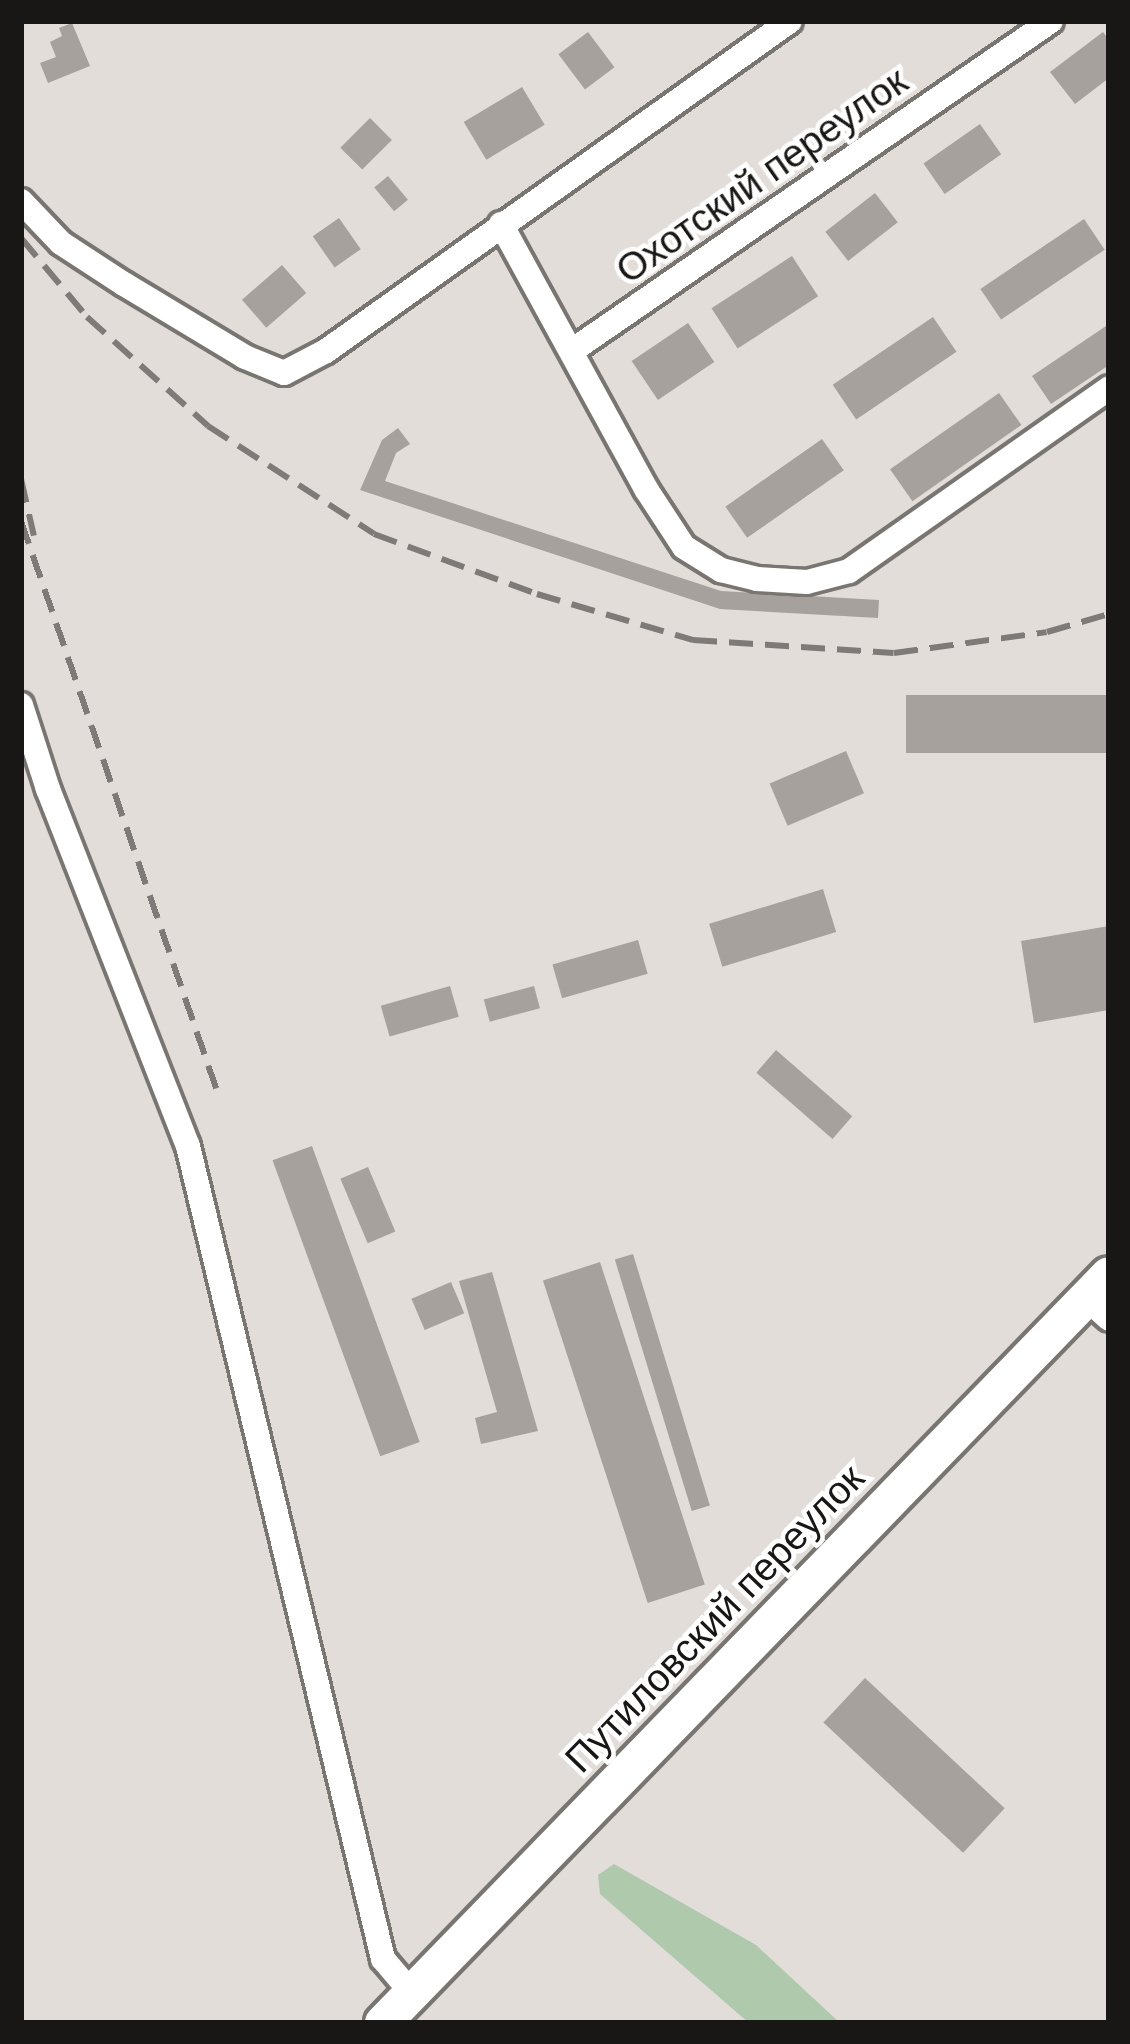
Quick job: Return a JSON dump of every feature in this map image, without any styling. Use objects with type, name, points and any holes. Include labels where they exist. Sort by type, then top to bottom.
[{"type":"main road","name":"Путиловский переулок","points":[[383,2023],[1101,1297]]},
{"type":"street","points":[[21,201],[61,242],[245,357],[284,373],[326,352],[790,21]]},
{"type":"street","name":"Охотский переулок","points":[[574,350],[1051,21]]},
{"type":"street","points":[[501,224],[574,350],[634,469],[684,547],[721,570],[757,579],[807,582],[849,571],[1109,388]]},
{"type":"street","points":[[21,705],[48,789],[188,1146],[383,1959],[411,1992]]},
{"type":"green space","points":[[614,1864],[756,1945],[840,2023],[749,2023],[600,1894],[598,1875]]},
{"type":"building","points":[[72,23],[90,66],[48,83],[40,63],[56,57],[50,42],[62,36],[59,28]]},
{"type":"building","points":[[588,32],[614,67],[585,89],[558,54]]},
{"type":"building","points":[[1103,32],[1109,40],[1109,78],[1075,104],[1050,72]]},
{"type":"building","points":[[522,87],[545,125],[486,160],[464,122]]},
{"type":"building","points":[[370,118],[392,140],[362,170],[340,148]]},
{"type":"building","points":[[980,124],[1001,154],[945,194],[923,164]]},
{"type":"building","points":[[388,176],[408,200],[394,211],[374,188]]},
{"type":"building","points":[[875,193],[898,222],[848,261],[825,232]]},
{"type":"building","points":[[339,218],[361,249],[335,267],[313,236]]},
{"type":"building","points":[[1084,219],[1105,250],[1001,320],[980,289]]},
{"type":"building","points":[[792,256],[818,296],[738,349],[711,308]]},
{"type":"building","points":[[282,265],[306,293],[266,328],[242,300]]},
{"type":"building","points":[[933,317],[956,352],[856,419],[833,385]]},
{"type":"building","points":[[688,323],[714,362],[658,400],[632,361]]},
{"type":"building","points":[[1109,324],[1109,365],[1051,404],[1032,376]]},
{"type":"building","points":[[999,393],[1021,425],[912,501],[890,469]]},
{"type":"building","points":[[398,428],[410,444],[396,453],[385,481],[721,591],[879,600],[878,618],[720,609],[360,490],[382,440]]},
{"type":"building","points":[[822,439],[844,470],[747,538],[725,507]]},
{"type":"building","points":[[906,695],[1109,695],[1109,753],[906,753]]},
{"type":"building","points":[[846,751],[864,793],[788,826],[770,783]]},
{"type":"building","points":[[823,889],[836,932],[722,967],[709,924]]},
{"type":"building","points":[[1109,926],[1109,1010],[1034,1023],[1021,941]]},
{"type":"building","points":[[638,940],[648,974],[562,998],[552,965]]},
{"type":"building","points":[[450,986],[459,1017],[390,1037],[381,1006]]},
{"type":"building","points":[[534,986],[540,1008],[490,1022],[484,999]]},
{"type":"building","points":[[776,1050],[852,1116],[833,1139],[756,1073]]},
{"type":"building","points":[[312,1146],[420,1442],[380,1456],[273,1160]]},
{"type":"building","points":[[368,1167],[395,1231],[368,1243],[340,1179]]},
{"type":"building","points":[[633,1254],[710,1506],[692,1511],[615,1260]]},
{"type":"building","points":[[600,1262],[705,1584],[648,1603],[543,1281]]},
{"type":"building","points":[[492,1272],[538,1431],[481,1444],[475,1418],[497,1412],[459,1281]]},
{"type":"building","points":[[451,1282],[464,1313],[425,1330],[411,1299]]},
{"type":"building","points":[[865,1678],[1005,1808],[963,1853],[823,1723]]},
{"type":"railway","points":[[21,238],[87,317],[208,426],[374,534],[537,594],[693,640],[894,653],[1047,632],[1109,614]]},
{"type":"railway","points":[[21,479],[34,536]]},
{"type":"railway","points":[[21,521],[217,1091]]}]
